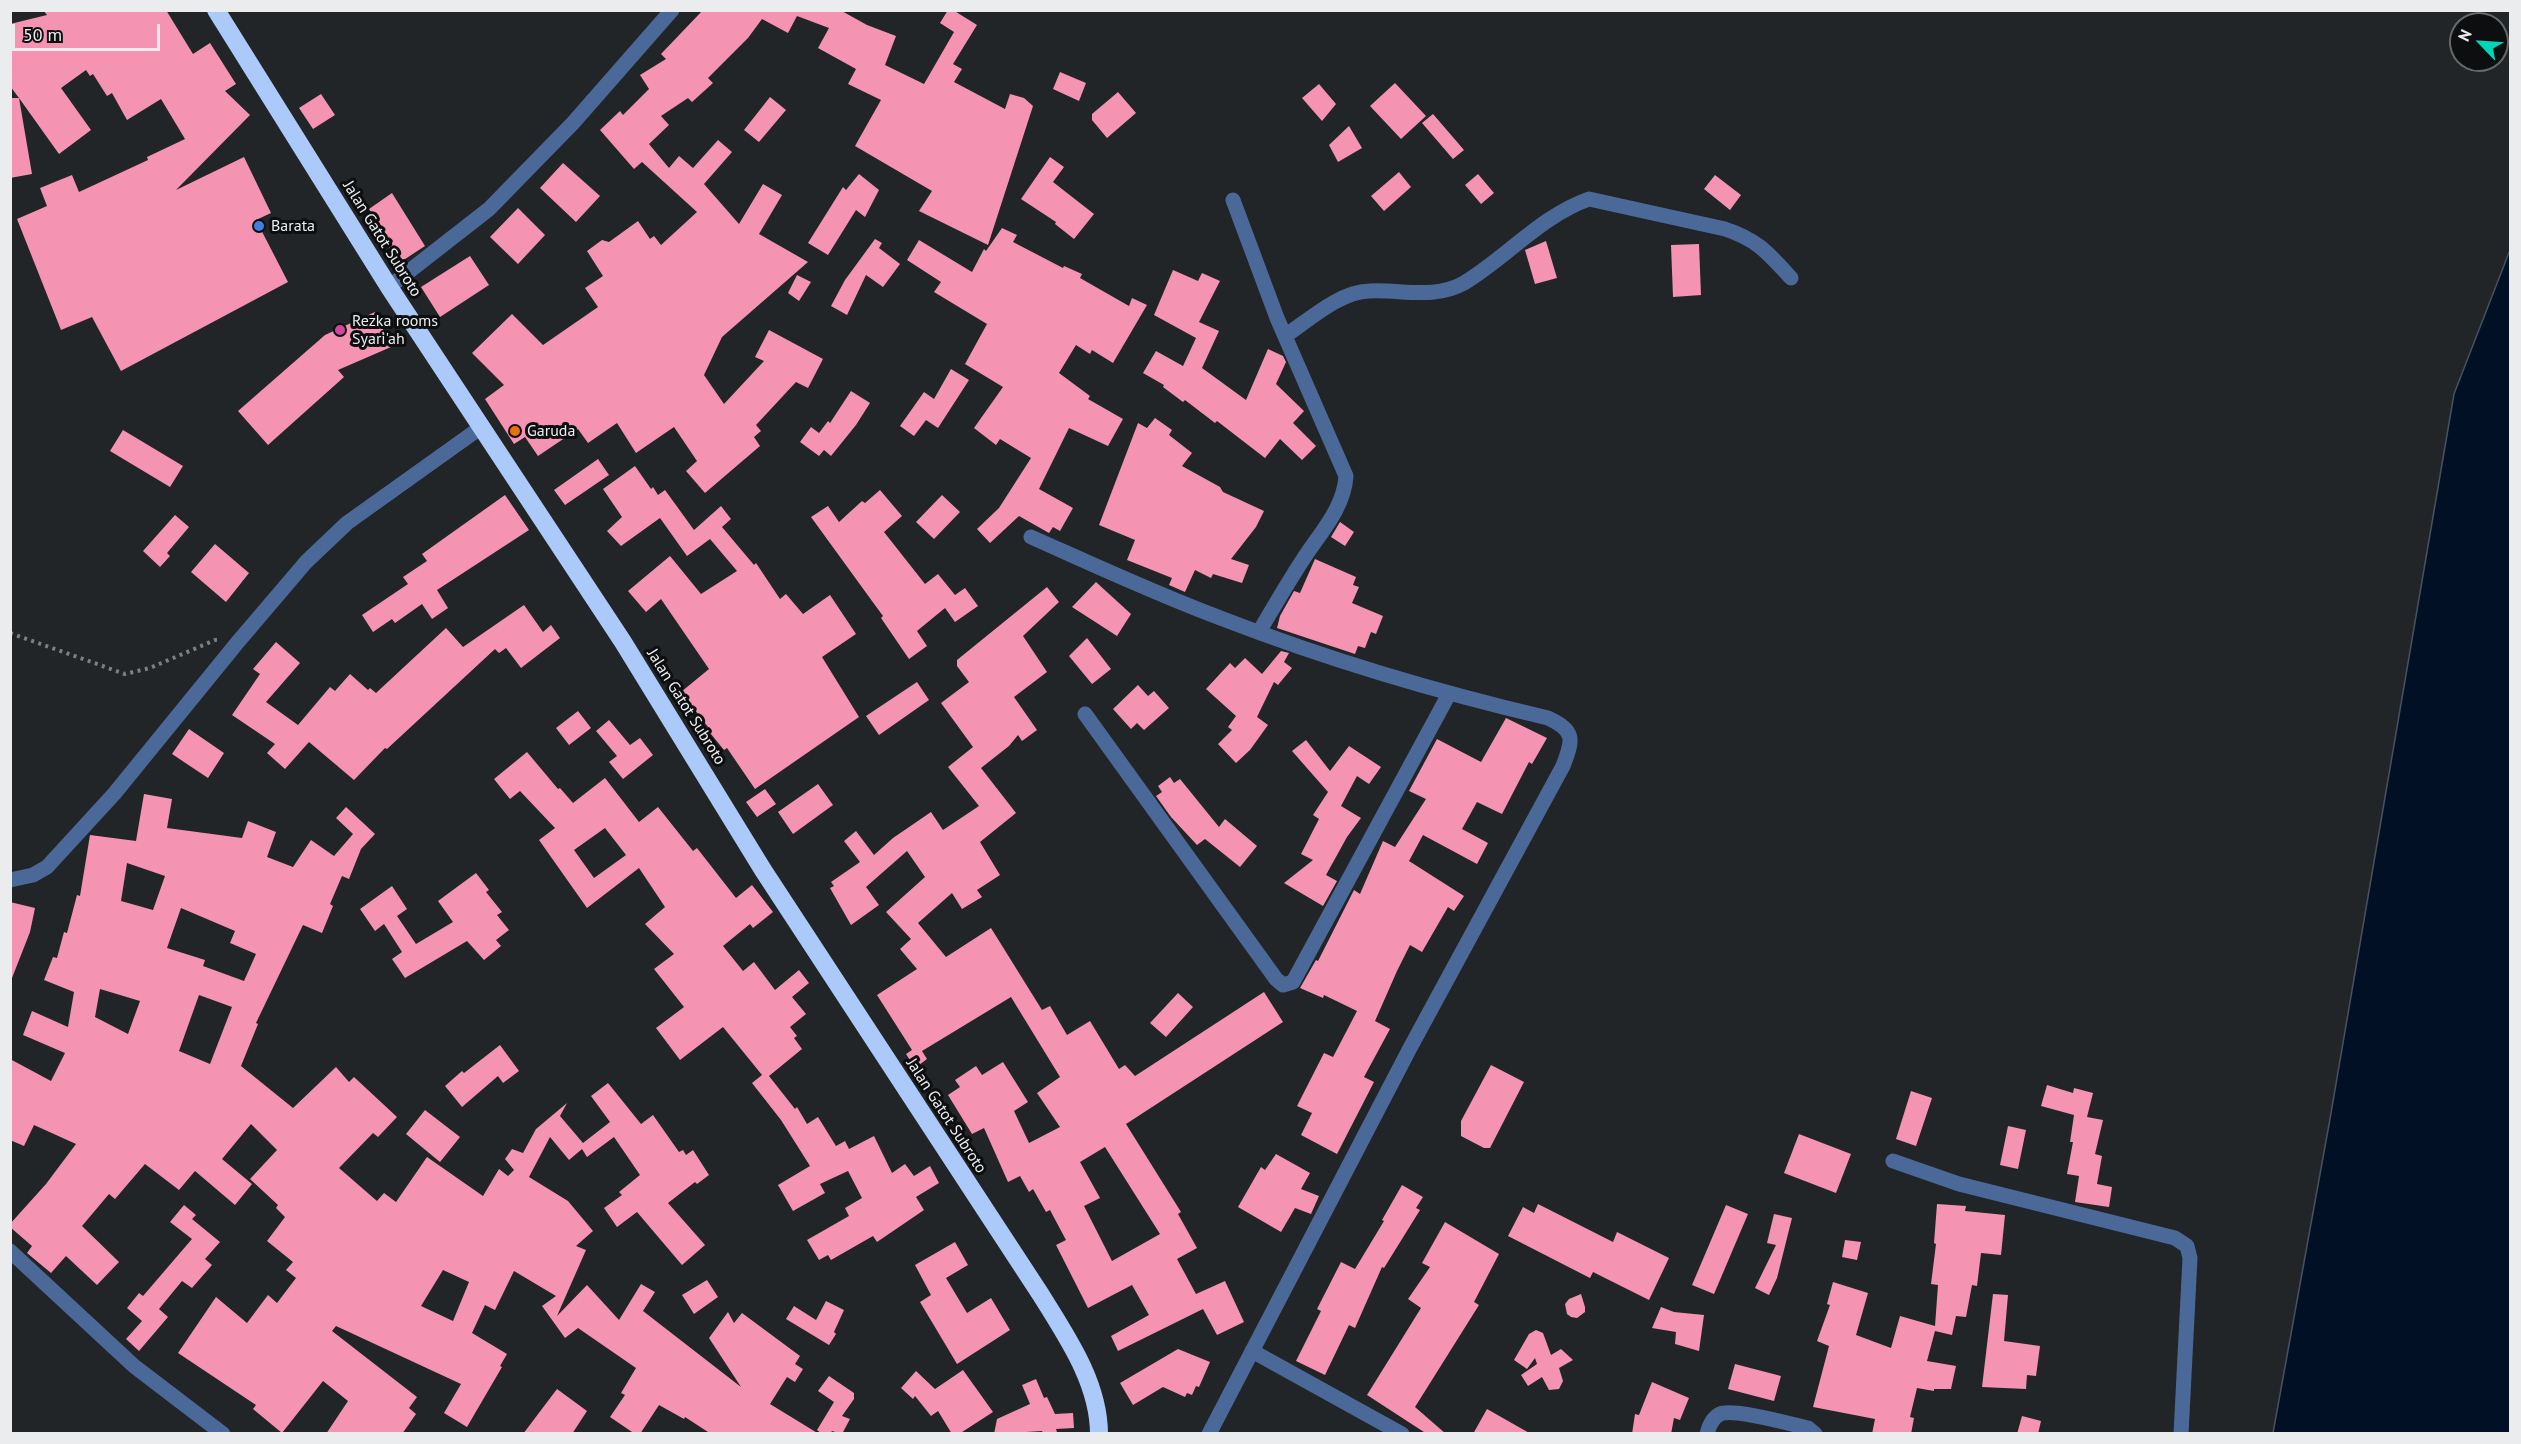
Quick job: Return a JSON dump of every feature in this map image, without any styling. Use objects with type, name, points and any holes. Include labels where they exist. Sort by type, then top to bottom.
[{"type":"highway","name":"Jalan Gatot Subroto","points":[[216,10],[389,287],[623,642],[764,870],[1052,1312],[1073,1347],[1090,1385],[1099,1421],[1099,1434]]},
{"type":"street","points":[[389,287],[489,209],[573,123],[672,10]]},
{"type":"street","points":[[1285,336],[1333,304],[1354,294],[1370,291],[1419,294],[1436,292],[1462,284],[1571,205],[1589,199],[1747,236],[1767,252],[1791,278]]},
{"type":"street","points":[[1233,200],[1285,336],[1346,476],[1345,488],[1338,507],[1301,562],[1259,632]]},
{"type":"street","points":[[10,880],[33,875],[47,867],[114,794],[237,642],[306,562],[347,523],[480,428]]},
{"type":"street","points":[[1031,537],[1211,615],[1343,662],[1449,694],[1548,718],[1563,725],[1570,734],[1570,746],[1563,766],[1464,946],[1209,1434]]},
{"type":"street","points":[[1085,714],[1276,979],[1283,985],[1293,982],[1449,694]]},
{"type":"street","points":[[1893,1161],[1959,1184],[2175,1238],[2187,1246],[2190,1258],[2181,1434]]},
{"type":"street","points":[[10,1251],[134,1366],[223,1434]]},
{"type":"street","points":[[1252,1351],[1402,1434]]},
{"type":"street","points":[[1707,1434],[1714,1419],[1722,1413],[1740,1413],[1808,1428],[1815,1434]]},
{"type":"path","points":[[10,633],[125,674],[150,668],[214,640],[237,642]]},
{"type":"water","points":[[2510,250],[2510,1433],[2273,1433],[2330,1119],[2454,394]]},
{"type":"building","points":[[43,10],[166,10],[193,54],[210,43],[236,84],[225,91],[250,115],[176,190],[244,157],[271,213],[256,220],[288,282],[121,371],[92,317],[61,330],[17,219],[47,206],[40,188],[72,175],[79,192],[148,160],[147,157],[185,139],[161,99],[127,120],[112,93],[107,96],[93,74],[90,76],[86,70],[61,88],[91,130],[59,154],[10,86],[10,24],[47,15]]},
{"type":"building","points":[[703,10],[840,10],[867,25],[896,36],[885,65],[924,84],[954,32],[940,23],[948,10],[953,10],[977,25],[953,64],[962,69],[954,82],[1005,109],[1010,94],[1024,98],[1033,106],[988,245],[919,211],[932,191],[855,146],[881,100],[848,84],[856,69],[818,48],[829,28],[797,16],[788,33],[762,19],[748,38],[708,78],[713,83],[692,102],[688,98],[661,116],[669,125],[649,144],[669,168],[679,156],[693,168],[718,140],[732,152],[704,184],[739,224],[763,184],[782,195],[759,234],[808,262],[722,337],[704,375],[724,404],[764,361],[755,357],[769,330],[823,359],[808,388],[796,382],[756,425],[761,431],[754,437],[760,446],[705,493],[686,471],[697,461],[674,427],[636,453],[617,423],[588,443],[578,429],[538,456],[525,437],[514,444],[485,399],[504,385],[472,353],[512,314],[543,345],[598,307],[585,288],[603,276],[587,251],[602,240],[609,242],[638,221],[650,239],[654,236],[661,245],[697,212],[642,162],[634,169],[600,130],[620,111],[623,115],[649,89],[640,75],[666,59],[661,54]]},
{"type":"building","points":[[1060,72],[1086,83],[1079,101],[1053,89]]},
{"type":"building","points":[[1395,83],[1426,116],[1401,139],[1370,106]]},
{"type":"building","points":[[1319,84],[1336,104],[1322,121],[1302,98]]},
{"type":"building","points":[[1118,92],[1136,113],[1107,138],[1092,120],[1092,114]]},
{"type":"building","points":[[321,94],[335,115],[313,129],[299,108]]},
{"type":"building","points":[[770,97],[786,110],[759,142],[744,130]]},
{"type":"building","points":[[10,98],[19,98],[32,174],[10,178]]},
{"type":"building","points":[[1433,114],[1464,150],[1453,159],[1422,123]]},
{"type":"building","points":[[1349,126],[1362,148],[1338,162],[1329,145]]},
{"type":"building","points":[[1050,157],[1064,167],[1053,182],[1094,214],[1074,239],[1055,224],[1056,222],[1021,199]]},
{"type":"building","points":[[563,163],[600,196],[576,222],[540,188]]},
{"type":"building","points":[[1399,172],[1411,187],[1384,211],[1371,196]]},
{"type":"building","points":[[859,174],[879,190],[865,217],[856,210],[828,255],[808,243],[843,187],[846,190]]},
{"type":"building","points":[[1478,174],[1494,193],[1481,204],[1465,185]]},
{"type":"building","points":[[1715,175],[1741,195],[1730,210],[1704,189]]},
{"type":"building","points":[[392,193],[425,246],[399,263],[386,243],[390,241],[369,209]]},
{"type":"building","points":[[518,208],[545,235],[518,264],[490,237]]},
{"type":"building","points":[[1002,228],[1017,235],[1013,242],[1063,268],[1064,266],[1082,274],[1080,278],[1129,306],[1132,298],[1147,305],[1113,363],[1092,350],[1090,354],[1076,345],[1059,373],[1090,396],[1088,399],[1123,419],[1108,446],[1069,428],[1039,489],[1073,508],[1060,531],[1053,527],[1049,533],[1019,516],[990,543],[977,529],[999,508],[1031,458],[1000,439],[996,445],[974,428],[1003,387],[965,364],[987,324],[934,292],[941,282],[907,260],[919,240],[972,272],[984,249],[986,251]]},
{"type":"building","points":[[875,239],[882,243],[879,248],[900,264],[883,287],[866,275],[847,315],[831,306],[845,280]]},
{"type":"building","points":[[1546,241],[1557,278],[1535,284],[1525,250]]},
{"type":"building","points":[[1699,244],[1701,295],[1673,297],[1671,245]]},
{"type":"building","points":[[470,256],[489,285],[440,317],[421,287]]},
{"type":"building","points":[[1173,270],[1198,281],[1202,273],[1220,281],[1199,322],[1219,331],[1202,368],[1246,400],[1268,349],[1283,356],[1286,362],[1276,384],[1304,411],[1293,423],[1316,446],[1302,460],[1280,439],[1265,458],[1217,421],[1215,423],[1185,400],[1183,402],[1163,387],[1164,385],[1143,373],[1156,351],[1183,366],[1196,338],[1154,315]]},
{"type":"building","points":[[797,275],[811,282],[799,301],[788,293]]},
{"type":"building","points":[[375,312],[391,347],[338,370],[344,377],[268,445],[238,411],[325,335]]},
{"type":"building","points":[[951,369],[969,380],[938,428],[926,420],[914,436],[900,426],[924,392],[934,399]]},
{"type":"building","points":[[851,391],[870,403],[831,456],[824,450],[819,456],[800,442],[811,427],[819,433],[828,421],[830,423]]},
{"type":"building","points":[[1155,418],[1172,430],[1169,435],[1192,453],[1182,466],[1220,487],[1223,492],[1264,511],[1256,527],[1231,559],[1249,565],[1242,583],[1213,574],[1211,578],[1195,570],[1185,592],[1169,585],[1172,578],[1127,560],[1135,540],[1099,525],[1138,423],[1147,428]]},
{"type":"building","points":[[123,430],[183,466],[170,487],[110,451]]},
{"type":"building","points":[[598,459],[609,475],[565,505],[554,490]]},
{"type":"building","points":[[635,466],[658,495],[665,490],[694,530],[721,506],[731,519],[722,527],[754,565],[756,563],[780,599],[786,594],[803,614],[830,595],[856,634],[822,657],[859,717],[755,789],[727,748],[724,750],[681,692],[709,669],[661,599],[646,612],[628,591],[670,556],[701,594],[737,571],[710,539],[687,556],[660,518],[621,546],[607,531],[622,517],[603,489]]},
{"type":"building","points":[[880,490],[902,516],[884,532],[925,584],[938,574],[955,595],[965,588],[978,606],[955,622],[945,608],[917,631],[927,646],[909,659],[881,618],[883,616],[811,517],[828,506],[839,522],[862,501],[865,503]]},
{"type":"building","points":[[505,495],[529,530],[437,590],[448,608],[432,619],[422,604],[395,623],[392,619],[373,632],[362,615],[408,584],[403,577],[427,561],[422,554]]},
{"type":"building","points":[[942,495],[960,512],[934,539],[916,522]]},
{"type":"building","points":[[175,515],[189,527],[167,553],[170,556],[160,567],[143,551]]},
{"type":"building","points":[[1340,522],[1354,532],[1345,546],[1331,537]]},
{"type":"building","points":[[215,544],[249,573],[226,602],[191,572]]},
{"type":"building","points":[[1315,559],[1356,577],[1353,585],[1359,587],[1352,603],[1383,616],[1376,634],[1371,632],[1365,648],[1358,646],[1355,654],[1277,628],[1280,616],[1294,591],[1300,593]]},
{"type":"building","points":[[1096,582],[1131,614],[1117,636],[1072,607]]},
{"type":"building","points":[[1047,587],[1059,602],[1023,636],[1047,672],[1014,697],[1037,730],[1022,741],[1018,735],[1009,746],[981,768],[1016,813],[980,842],[1000,875],[977,890],[982,897],[962,909],[952,893],[918,923],[946,957],[991,928],[1042,1010],[1050,1006],[1067,1035],[1090,1021],[1119,1069],[1125,1065],[1135,1076],[1264,992],[1283,1022],[1126,1124],[1181,1212],[1178,1214],[1197,1248],[1177,1259],[1196,1294],[1225,1281],[1244,1322],[1217,1335],[1203,1309],[1118,1351],[1111,1336],[1149,1315],[1132,1285],[1088,1308],[1056,1245],[1066,1240],[1050,1210],[1046,1212],[1033,1189],[1029,1192],[1020,1176],[1008,1182],[984,1128],[972,1134],[948,1095],[960,1087],[955,1080],[976,1066],[982,1075],[1003,1062],[1028,1102],[1014,1111],[1029,1143],[1060,1127],[1037,1093],[1060,1077],[1011,997],[922,1051],[927,1059],[915,1068],[906,1054],[912,1050],[877,995],[917,969],[900,949],[911,939],[886,912],[925,877],[907,851],[866,887],[879,905],[851,925],[830,888],[834,886],[831,882],[860,862],[844,841],[856,831],[874,855],[893,838],[931,812],[943,830],[979,806],[948,767],[973,747],[941,703],[969,682],[957,666],[957,660]],"holes":[[[1105,1147],[1160,1234],[1112,1261],[1084,1206],[1100,1198],[1080,1162]]]},
{"type":"building","points":[[524,605],[543,632],[551,625],[560,638],[521,668],[506,648],[499,653],[495,649],[387,749],[385,748],[354,780],[309,742],[285,769],[267,753],[275,744],[232,715],[260,674],[253,669],[276,642],[300,663],[266,702],[298,725],[330,687],[335,691],[350,674],[368,690],[370,688],[376,693],[446,628],[463,647]]},
{"type":"building","points":[[1087,638],[1111,669],[1092,684],[1069,656]]},
{"type":"building","points":[[1281,651],[1289,653],[1284,662],[1292,668],[1278,685],[1274,682],[1257,717],[1268,725],[1250,750],[1236,763],[1218,744],[1232,730],[1228,727],[1236,716],[1206,689],[1230,663],[1235,668],[1245,658],[1262,674]]},
{"type":"building","points":[[917,682],[929,700],[879,735],[866,716]]},
{"type":"building","points":[[1138,685],[1148,696],[1154,691],[1169,708],[1144,730],[1137,723],[1131,729],[1113,709]]},
{"type":"building","points":[[578,711],[591,728],[569,745],[556,728]]},
{"type":"building","points":[[1506,718],[1547,738],[1532,764],[1529,762],[1502,814],[1477,802],[1462,829],[1488,843],[1477,864],[1423,835],[1409,861],[1464,896],[1454,911],[1448,907],[1422,952],[1410,945],[1397,971],[1375,1021],[1390,1029],[1364,1077],[1374,1082],[1337,1154],[1301,1135],[1312,1113],[1297,1106],[1324,1053],[1333,1057],[1357,1011],[1324,995],[1323,998],[1300,988],[1316,960],[1318,961],[1354,890],[1360,894],[1383,841],[1395,847],[1426,799],[1409,791],[1437,739],[1481,762]]},
{"type":"building","points":[[609,720],[630,745],[640,738],[653,755],[623,779],[609,762],[617,756],[596,731]]},
{"type":"building","points":[[189,729],[224,753],[208,778],[172,754]]},
{"type":"building","points":[[1306,740],[1330,771],[1349,746],[1381,767],[1369,784],[1357,776],[1341,806],[1361,818],[1347,837],[1326,875],[1337,881],[1323,906],[1284,883],[1313,860],[1301,854],[1319,819],[1313,815],[1328,792],[1292,751]]},
{"type":"building","points":[[527,752],[573,803],[605,778],[639,822],[658,807],[693,851],[697,848],[736,898],[752,885],[773,912],[753,928],[750,924],[723,946],[743,971],[754,962],[775,990],[799,970],[809,983],[792,997],[806,1014],[790,1027],[797,1036],[794,1038],[802,1049],[769,1076],[795,1109],[797,1107],[807,1124],[818,1117],[836,1146],[845,1141],[849,1149],[874,1136],[892,1173],[905,1164],[914,1176],[930,1166],[939,1183],[916,1197],[924,1210],[877,1242],[873,1236],[831,1260],[828,1255],[819,1260],[807,1240],[849,1216],[845,1208],[862,1198],[848,1171],[820,1184],[825,1193],[793,1211],[778,1185],[810,1166],[781,1120],[752,1083],[762,1075],[723,1027],[680,1060],[656,1028],[684,1007],[654,969],[674,954],[645,924],[665,907],[639,868],[587,908],[539,840],[555,828],[520,791],[510,799],[494,779]],"holes":[[[605,828],[626,855],[594,878],[574,850]]]},
{"type":"building","points":[[1170,777],[1174,783],[1180,779],[1219,827],[1225,819],[1257,846],[1240,867],[1205,839],[1197,845],[1171,817],[1156,796],[1162,792],[1158,786]]},
{"type":"building","points":[[818,784],[833,805],[793,834],[778,812]]},
{"type":"building","points":[[765,789],[776,804],[757,817],[746,802]]},
{"type":"building","points":[[144,794],[172,799],[167,828],[242,838],[248,821],[276,832],[267,857],[293,867],[311,840],[334,856],[353,834],[336,818],[346,807],[375,834],[361,849],[349,879],[342,876],[330,904],[333,906],[322,933],[303,925],[256,1023],[258,1024],[241,1066],[293,1108],[336,1067],[349,1082],[354,1077],[397,1117],[378,1137],[373,1133],[339,1168],[377,1201],[384,1193],[396,1202],[427,1157],[483,1196],[499,1169],[508,1176],[514,1170],[505,1159],[512,1149],[523,1153],[536,1129],[567,1103],[560,1116],[583,1143],[610,1122],[591,1096],[608,1083],[641,1124],[653,1115],[679,1152],[683,1150],[686,1155],[693,1150],[709,1175],[697,1184],[695,1182],[668,1203],[705,1245],[682,1265],[637,1212],[617,1227],[604,1208],[622,1195],[619,1192],[640,1175],[614,1137],[587,1157],[582,1149],[569,1160],[550,1137],[529,1177],[568,1201],[593,1231],[576,1246],[586,1250],[557,1316],[587,1285],[619,1320],[641,1284],[655,1292],[643,1311],[741,1387],[709,1338],[728,1312],[734,1323],[742,1313],[800,1356],[795,1364],[803,1369],[795,1382],[787,1377],[770,1404],[819,1434],[716,1434],[708,1432],[685,1417],[684,1419],[659,1405],[640,1434],[635,1434],[610,1417],[625,1395],[621,1393],[636,1368],[578,1328],[565,1338],[542,1306],[556,1296],[514,1271],[495,1310],[485,1305],[472,1333],[507,1354],[500,1366],[502,1367],[467,1427],[444,1413],[461,1384],[336,1326],[332,1331],[417,1397],[409,1408],[416,1414],[402,1434],[326,1434],[348,1401],[323,1381],[282,1433],[253,1409],[256,1405],[178,1353],[216,1297],[247,1323],[268,1295],[277,1303],[296,1278],[286,1270],[293,1262],[267,1241],[285,1217],[276,1208],[278,1205],[250,1179],[277,1150],[251,1124],[222,1159],[252,1184],[235,1205],[195,1171],[179,1190],[145,1164],[115,1199],[109,1194],[82,1226],[119,1262],[97,1285],[66,1256],[51,1273],[27,1253],[32,1246],[10,1227],[10,1224],[46,1184],[76,1144],[34,1125],[24,1146],[10,1140],[10,1059],[51,1081],[65,1053],[23,1035],[32,1011],[68,1027],[74,992],[44,980],[53,957],[57,958],[64,932],[67,933],[77,895],[80,896],[90,835],[136,841]],"holes":[[[127,863],[165,876],[153,910],[121,901]],[[181,908],[235,931],[230,943],[256,954],[244,981],[203,966],[205,960],[167,948]],[[100,989],[140,1001],[128,1034],[95,1017]],[[199,995],[232,1007],[210,1064],[179,1051]],[[443,1270],[469,1282],[453,1321],[421,1306]]]},
{"type":"building","points":[[476,873],[489,890],[486,892],[502,912],[497,915],[509,930],[496,940],[501,946],[484,960],[467,941],[405,978],[392,959],[402,952],[384,924],[375,931],[360,909],[392,886],[407,909],[397,916],[416,944],[453,922],[438,901]]},
{"type":"building","points":[[10,902],[35,908],[30,932],[12,978]]},
{"type":"building","points":[[1178,993],[1193,1007],[1166,1037],[1150,1023]]},
{"type":"building","points":[[500,1045],[519,1071],[503,1083],[498,1076],[462,1107],[445,1086],[462,1071],[464,1073]]},
{"type":"building","points":[[1491,1065],[1524,1082],[1490,1148],[1484,1148],[1461,1136],[1461,1121]]},
{"type":"building","points":[[2047,1085],[2073,1093],[2074,1088],[2093,1093],[2087,1117],[2103,1120],[2095,1154],[2102,1156],[2097,1184],[2112,1187],[2109,1207],[2075,1202],[2079,1176],[2067,1174],[2073,1142],[2070,1142],[2074,1115],[2041,1106]]},
{"type":"building","points":[[1911,1091],[1932,1098],[1916,1146],[1896,1139]]},
{"type":"building","points":[[425,1110],[460,1137],[440,1162],[406,1134]]},
{"type":"building","points":[[2008,1126],[2026,1130],[2018,1169],[2000,1165]]},
{"type":"building","points":[[1799,1134],[1851,1154],[1836,1193],[1784,1173]]},
{"type":"building","points":[[1276,1154],[1310,1173],[1301,1189],[1319,1196],[1311,1214],[1295,1208],[1281,1232],[1238,1207],[1261,1167],[1265,1170]]},
{"type":"building","points":[[1402,1185],[1423,1197],[1416,1208],[1420,1210],[1384,1268],[1382,1267],[1355,1328],[1349,1325],[1325,1375],[1296,1361],[1321,1311],[1317,1309],[1341,1262],[1355,1269],[1384,1221],[1382,1220]]},
{"type":"building","points":[[1538,1204],[1613,1242],[1617,1232],[1669,1258],[1649,1300],[1593,1272],[1590,1278],[1508,1236],[1523,1207],[1534,1213]]},
{"type":"building","points":[[1937,1204],[1966,1206],[1965,1211],[2005,1215],[2001,1255],[1981,1253],[1977,1286],[1972,1285],[1966,1317],[1956,1316],[1952,1335],[1935,1331],[1927,1361],[1956,1366],[1951,1389],[1934,1389],[1934,1391],[1917,1388],[1910,1417],[1914,1418],[1911,1434],[1872,1434],[1875,1419],[1813,1407],[1829,1346],[1817,1341],[1830,1305],[1827,1304],[1833,1282],[1868,1293],[1856,1335],[1891,1348],[1900,1316],[1935,1326],[1938,1285],[1931,1284],[1936,1244],[1934,1243]]},
{"type":"building","points":[[184,1205],[196,1215],[192,1219],[220,1242],[205,1259],[212,1265],[192,1288],[182,1281],[159,1309],[168,1317],[139,1351],[126,1339],[142,1321],[127,1308],[139,1293],[143,1296],[192,1239],[170,1222]]},
{"type":"building","points":[[1726,1205],[1748,1214],[1714,1294],[1692,1285]]},
{"type":"building","points":[[1774,1214],[1792,1218],[1777,1278],[1769,1295],[1755,1288],[1776,1245],[1767,1243]]},
{"type":"building","points":[[1445,1222],[1499,1254],[1474,1302],[1479,1305],[1415,1407],[1446,1434],[1427,1434],[1367,1395],[1421,1308],[1408,1299],[1430,1267],[1422,1263]]},
{"type":"building","points":[[1845,1240],[1861,1242],[1857,1260],[1842,1257]]},
{"type":"building","points":[[955,1242],[968,1265],[946,1278],[967,1313],[991,1298],[1010,1330],[957,1364],[920,1302],[931,1295],[915,1265]]},
{"type":"building","points":[[707,1280],[718,1297],[694,1314],[682,1295]]},
{"type":"building","points":[[1581,1294],[1585,1312],[1577,1318],[1571,1317],[1567,1314],[1565,1304],[1569,1299]]},
{"type":"building","points":[[1993,1294],[2008,1295],[2004,1341],[2040,1346],[2036,1376],[2027,1375],[2026,1389],[1982,1387]]},
{"type":"building","points":[[826,1301],[844,1310],[834,1332],[836,1334],[829,1345],[786,1319],[794,1306],[816,1320]]},
{"type":"building","points":[[1661,1307],[1674,1312],[1704,1315],[1699,1351],[1675,1344],[1676,1332],[1652,1328]]},
{"type":"building","points":[[1536,1330],[1543,1333],[1551,1355],[1561,1349],[1573,1360],[1559,1368],[1563,1381],[1559,1389],[1549,1390],[1542,1377],[1528,1386],[1521,1375],[1537,1364],[1535,1358],[1527,1369],[1514,1360],[1529,1334]]},
{"type":"building","points":[[1178,1349],[1210,1362],[1199,1387],[1196,1386],[1192,1395],[1187,1393],[1185,1397],[1163,1387],[1133,1405],[1120,1383]]},
{"type":"building","points":[[1735,1364],[1781,1376],[1774,1401],[1728,1389]]},
{"type":"building","points":[[963,1370],[993,1412],[959,1434],[952,1434],[938,1411],[931,1416],[915,1396],[913,1399],[901,1388],[916,1371],[935,1389]]},
{"type":"building","points":[[829,1376],[854,1393],[854,1399],[842,1416],[850,1419],[842,1434],[832,1431],[830,1434],[822,1434],[817,1430],[834,1402],[818,1391]]},
{"type":"building","points":[[1036,1379],[1044,1398],[1047,1397],[1055,1414],[1073,1413],[1074,1428],[1056,1429],[1055,1434],[1043,1434],[1042,1431],[994,1434],[997,1419],[1030,1404],[1022,1385]]},
{"type":"building","points":[[1652,1382],[1689,1398],[1680,1420],[1674,1418],[1671,1434],[1632,1434],[1635,1414],[1639,1415]]},
{"type":"building","points":[[557,1389],[587,1411],[572,1434],[523,1434]]},
{"type":"building","points":[[1487,1409],[1531,1434],[1473,1434]]},
{"type":"building","points":[[2022,1416],[2041,1421],[2038,1434],[2017,1434]]},
{"type":"place","name":"Barata","points":[[259,226]]},
{"type":"place","name":"Rezka rooms Syari'ah","points":[[340,330]]},
{"type":"place","name":"Garuda","points":[[515,431]]}]
